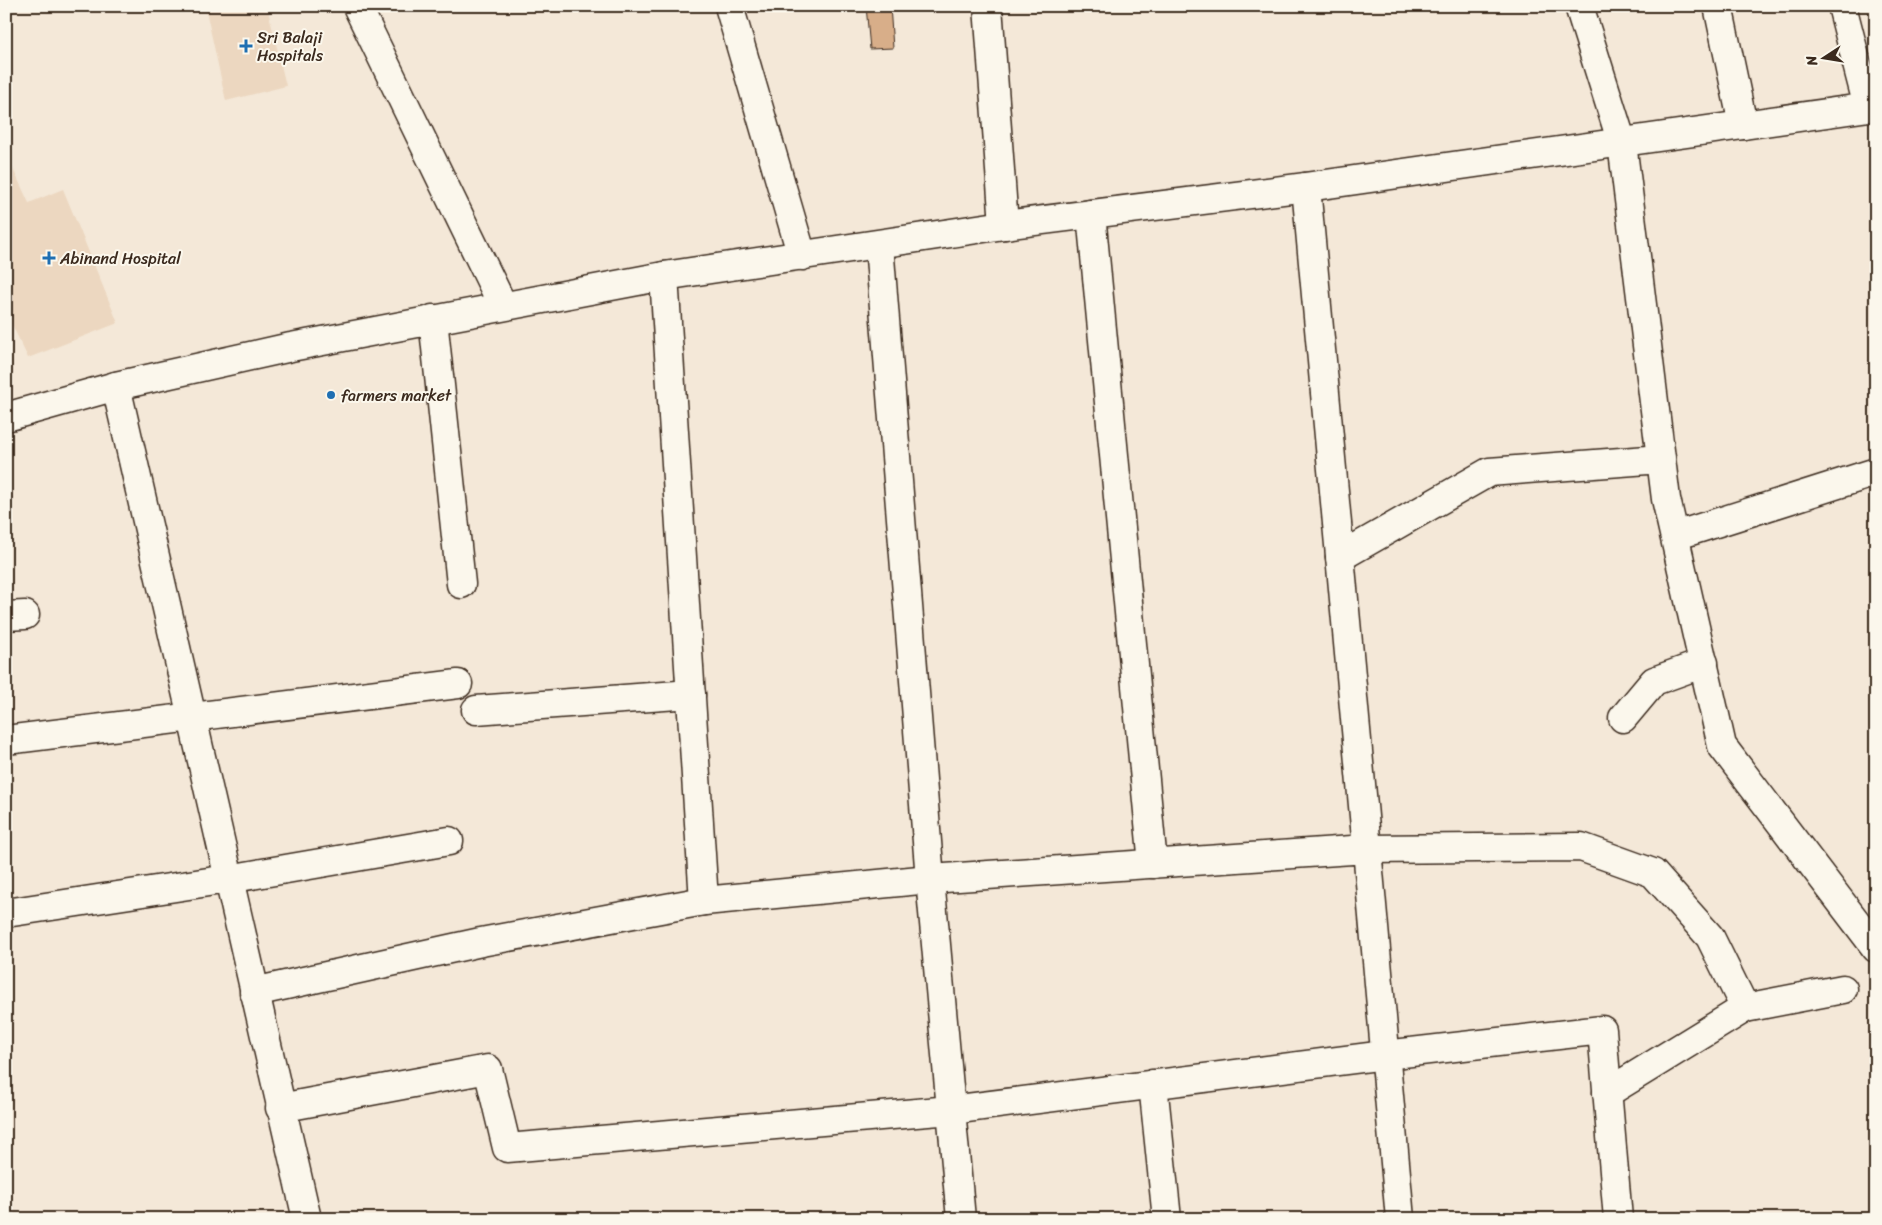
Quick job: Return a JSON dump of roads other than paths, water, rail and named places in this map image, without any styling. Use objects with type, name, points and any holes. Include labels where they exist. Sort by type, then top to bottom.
[{"type":"street","points":[[357,6],[503,306]]},
{"type":"street","points":[[729,6],[802,256]]},
{"type":"street","points":[[988,6],[1004,225]]},
{"type":"street","points":[[1578,6],[1622,142],[1666,499],[1722,746],[1876,948]]},
{"type":"street","points":[[1718,6],[1743,125]]},
{"type":"street","points":[[6,416],[116,386],[291,347],[664,276],[1004,225],[1306,187],[1872,106],[1842,6]]},
{"type":"street","points":[[1306,187],[1400,1219]]},
{"type":"street","points":[[1091,214],[1153,864]]},
{"type":"street","points":[[880,245],[930,879],[961,1219]]},
{"type":"street","points":[[664,276],[704,901]]},
{"type":"street","points":[[433,319],[461,584]]},
{"type":"street","points":[[116,386],[280,1108],[307,1219]]},
{"type":"street","points":[[1340,557],[1488,472],[1662,459]]},
{"type":"street","points":[[1675,536],[1876,472]]},
{"type":"street","points":[[1623,718],[1654,681],[1704,663]]},
{"type":"street","points":[[6,740],[458,684]]},
{"type":"street","points":[[476,710],[691,694]]},
{"type":"street","points":[[6,913],[228,879],[449,841]]},
{"type":"street","points":[[254,992],[481,942],[704,901],[930,879],[1366,849],[1581,847],[1652,873],[1710,938],[1745,1008]]},
{"type":"street","points":[[1608,1093],[1745,1008],[1843,989]]},
{"type":"street","points":[[280,1108],[488,1069],[507,1148],[951,1110],[1385,1055],[1602,1030],[1618,1219]]},
{"type":"street","points":[[1153,1084],[1167,1219]]},
{"type":"place","name":"Sri Balaji Hospitals","points":[[246,46]]},
{"type":"place","name":"Abinand Hospital","points":[[49,258]]},
{"type":"place","name":"farmers market","points":[[331,395]]}]
